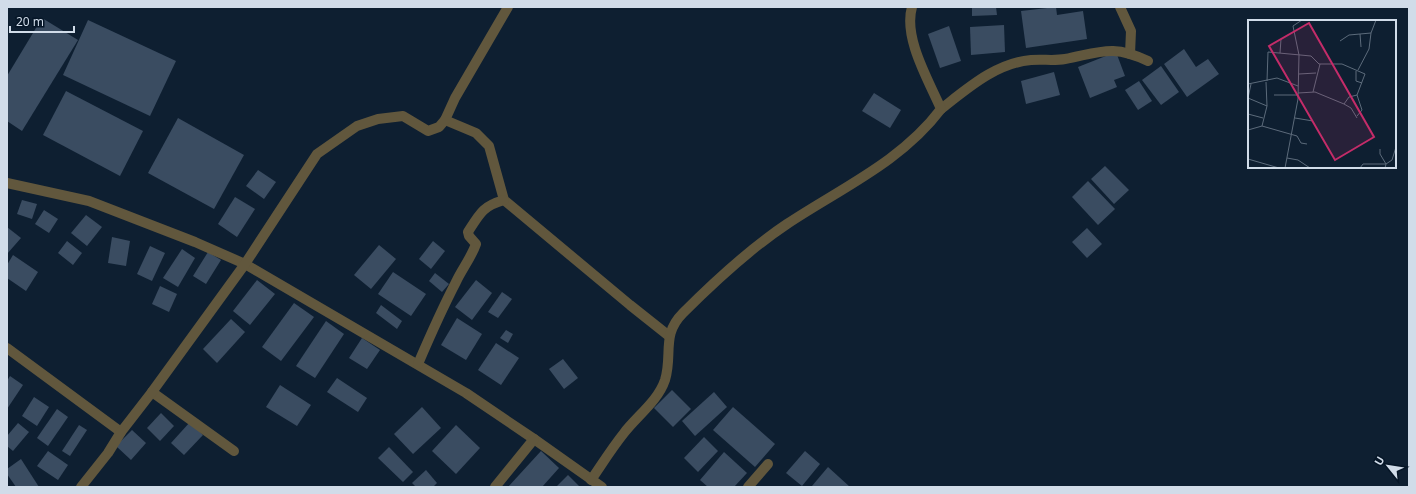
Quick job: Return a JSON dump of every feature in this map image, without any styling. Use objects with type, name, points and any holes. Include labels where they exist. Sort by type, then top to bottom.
[{"type":"street","points":[[81,487],[108,453],[121,432],[152,392],[244,264],[317,154],[357,126],[378,119],[403,116],[428,131],[439,127],[445,120],[455,98],[508,7]]},
{"type":"street","points":[[912,7],[910,26],[914,47],[941,109]]},
{"type":"street","points":[[1120,7],[1131,31],[1130,54]]},
{"type":"street","points":[[591,480],[624,433],[657,394],[664,382],[668,370],[669,336],[682,314],[732,267],[786,224],[898,154],[927,128],[941,109],[995,70],[1017,62],[1064,59],[1107,50],[1130,54],[1148,62]]},
{"type":"street","points":[[445,120],[476,133],[489,146],[504,200],[669,336]]},
{"type":"street","points":[[7,183],[89,202],[195,242],[244,264],[286,290],[418,364],[534,438],[602,487]]},
{"type":"street","points":[[418,364],[438,318],[458,278],[473,253],[476,244],[469,236],[468,232],[483,209],[490,204],[504,200]]},
{"type":"street","points":[[7,348],[121,432]]},
{"type":"street","points":[[152,392],[234,451]]},
{"type":"street","points":[[495,487],[534,438]]},
{"type":"street","points":[[748,487],[768,464]]},
{"type":"building","points":[[972,7],[996,7],[997,15],[972,16]]},
{"type":"building","points":[[1056,7],[1057,15],[1083,11],[1087,39],[1026,48],[1021,11]]},
{"type":"building","points":[[42,18],[78,40],[22,131],[7,121],[7,76]]},
{"type":"building","points":[[88,20],[176,61],[150,116],[63,75]]},
{"type":"building","points":[[1004,25],[1005,52],[971,55],[970,27]]},
{"type":"building","points":[[949,26],[961,61],[940,68],[928,34]]},
{"type":"building","points":[[1184,49],[1196,67],[1208,59],[1219,74],[1187,97],[1164,64]]},
{"type":"building","points":[[1116,52],[1125,76],[1114,80],[1117,87],[1090,98],[1078,67]]},
{"type":"building","points":[[1161,66],[1179,92],[1161,105],[1142,80]]},
{"type":"building","points":[[1054,72],[1060,95],[1026,104],[1021,81]]},
{"type":"building","points":[[1139,81],[1152,101],[1138,110],[1125,90]]},
{"type":"building","points":[[66,91],[143,131],[120,176],[43,135]]},
{"type":"building","points":[[874,93],[901,110],[890,128],[862,111]]},
{"type":"building","points":[[178,118],[244,155],[214,209],[148,173]]},
{"type":"building","points":[[1105,166],[1129,190],[1114,204],[1091,179]]},
{"type":"building","points":[[258,170],[276,182],[264,199],[246,186]]},
{"type":"building","points":[[1088,181],[1115,209],[1098,225],[1072,197]]},
{"type":"building","points":[[235,197],[255,209],[237,237],[218,224]]},
{"type":"building","points":[[22,200],[37,204],[32,219],[17,214]]},
{"type":"building","points":[[44,210],[58,219],[49,233],[35,224]]},
{"type":"building","points":[[86,215],[102,227],[87,246],[71,233]]},
{"type":"building","points":[[7,227],[21,238],[7,254]]},
{"type":"building","points":[[1087,228],[1102,244],[1087,258],[1072,242]]},
{"type":"building","points":[[112,237],[130,241],[126,266],[108,263]]},
{"type":"building","points":[[67,241],[82,253],[73,265],[58,253]]},
{"type":"building","points":[[433,241],[445,251],[431,269],[419,259]]},
{"type":"building","points":[[379,245],[396,259],[371,289],[354,275]]},
{"type":"building","points":[[150,246],[165,253],[152,281],[137,274]]},
{"type":"building","points":[[182,249],[195,258],[178,287],[163,278]]},
{"type":"building","points":[[208,252],[221,260],[206,284],[193,276]]},
{"type":"building","points":[[13,255],[38,272],[26,291],[7,278],[7,265]]},
{"type":"building","points":[[393,272],[426,294],[411,316],[378,294]]},
{"type":"building","points":[[435,273],[449,284],[442,292],[429,281]]},
{"type":"building","points":[[257,280],[275,294],[250,325],[233,311]]},
{"type":"building","points":[[476,280],[492,293],[472,320],[455,307]]},
{"type":"building","points":[[160,286],[177,294],[169,312],[152,304]]},
{"type":"building","points":[[502,292],[512,299],[498,318],[488,312]]},
{"type":"building","points":[[294,303],[314,317],[281,361],[262,347]]},
{"type":"building","points":[[381,305],[402,321],[397,329],[376,313]]},
{"type":"building","points":[[457,318],[482,334],[466,360],[441,345]]},
{"type":"building","points":[[231,319],[245,332],[217,363],[203,349]]},
{"type":"building","points":[[326,321],[344,334],[315,378],[296,366]]},
{"type":"building","points":[[506,330],[513,334],[508,343],[500,338]]},
{"type":"building","points":[[362,338],[380,350],[367,369],[349,358]]},
{"type":"building","points":[[496,343],[519,358],[501,385],[478,370]]},
{"type":"building","points":[[563,359],[578,378],[564,389],[549,369]]},
{"type":"building","points":[[10,376],[23,385],[7,409],[7,381]]},
{"type":"building","points":[[337,378],[367,398],[358,412],[327,392]]},
{"type":"building","points":[[280,385],[311,405],[297,426],[266,407]]},
{"type":"building","points":[[672,390],[691,409],[673,427],[654,408]]},
{"type":"building","points":[[714,392],[727,407],[695,436],[682,421]]},
{"type":"building","points":[[34,397],[49,407],[37,426],[22,416]]},
{"type":"building","points":[[422,407],[441,428],[413,454],[394,434]]},
{"type":"building","points":[[733,407],[775,444],[755,467],[713,430]]},
{"type":"building","points":[[57,409],[68,417],[48,446],[37,438]]},
{"type":"building","points":[[161,413],[174,426],[160,441],[147,428]]},
{"type":"building","points":[[190,422],[203,435],[184,455],[171,443]]},
{"type":"building","points":[[18,423],[29,432],[13,451],[7,446],[7,436]]},
{"type":"building","points":[[79,425],[87,430],[70,456],[62,451]]},
{"type":"building","points":[[456,425],[480,448],[456,474],[432,451]]},
{"type":"building","points":[[132,430],[146,443],[131,460],[116,446]]},
{"type":"building","points":[[704,437],[718,451],[698,472],[684,458]]},
{"type":"building","points":[[389,447],[413,472],[403,482],[378,458]]},
{"type":"building","points":[[48,451],[68,465],[58,480],[37,466]]},
{"type":"building","points":[[541,451],[559,468],[542,487],[508,487]]},
{"type":"building","points":[[805,451],[820,464],[802,486],[786,473]]},
{"type":"building","points":[[724,452],[747,473],[734,487],[708,487],[700,480]]},
{"type":"building","points":[[21,459],[39,487],[16,487],[7,474],[7,469]]},
{"type":"building","points":[[828,467],[850,487],[813,487],[812,486]]},
{"type":"building","points":[[426,470],[437,483],[433,487],[416,487],[412,483]]},
{"type":"building","points":[[568,475],[580,487],[556,487]]}]
